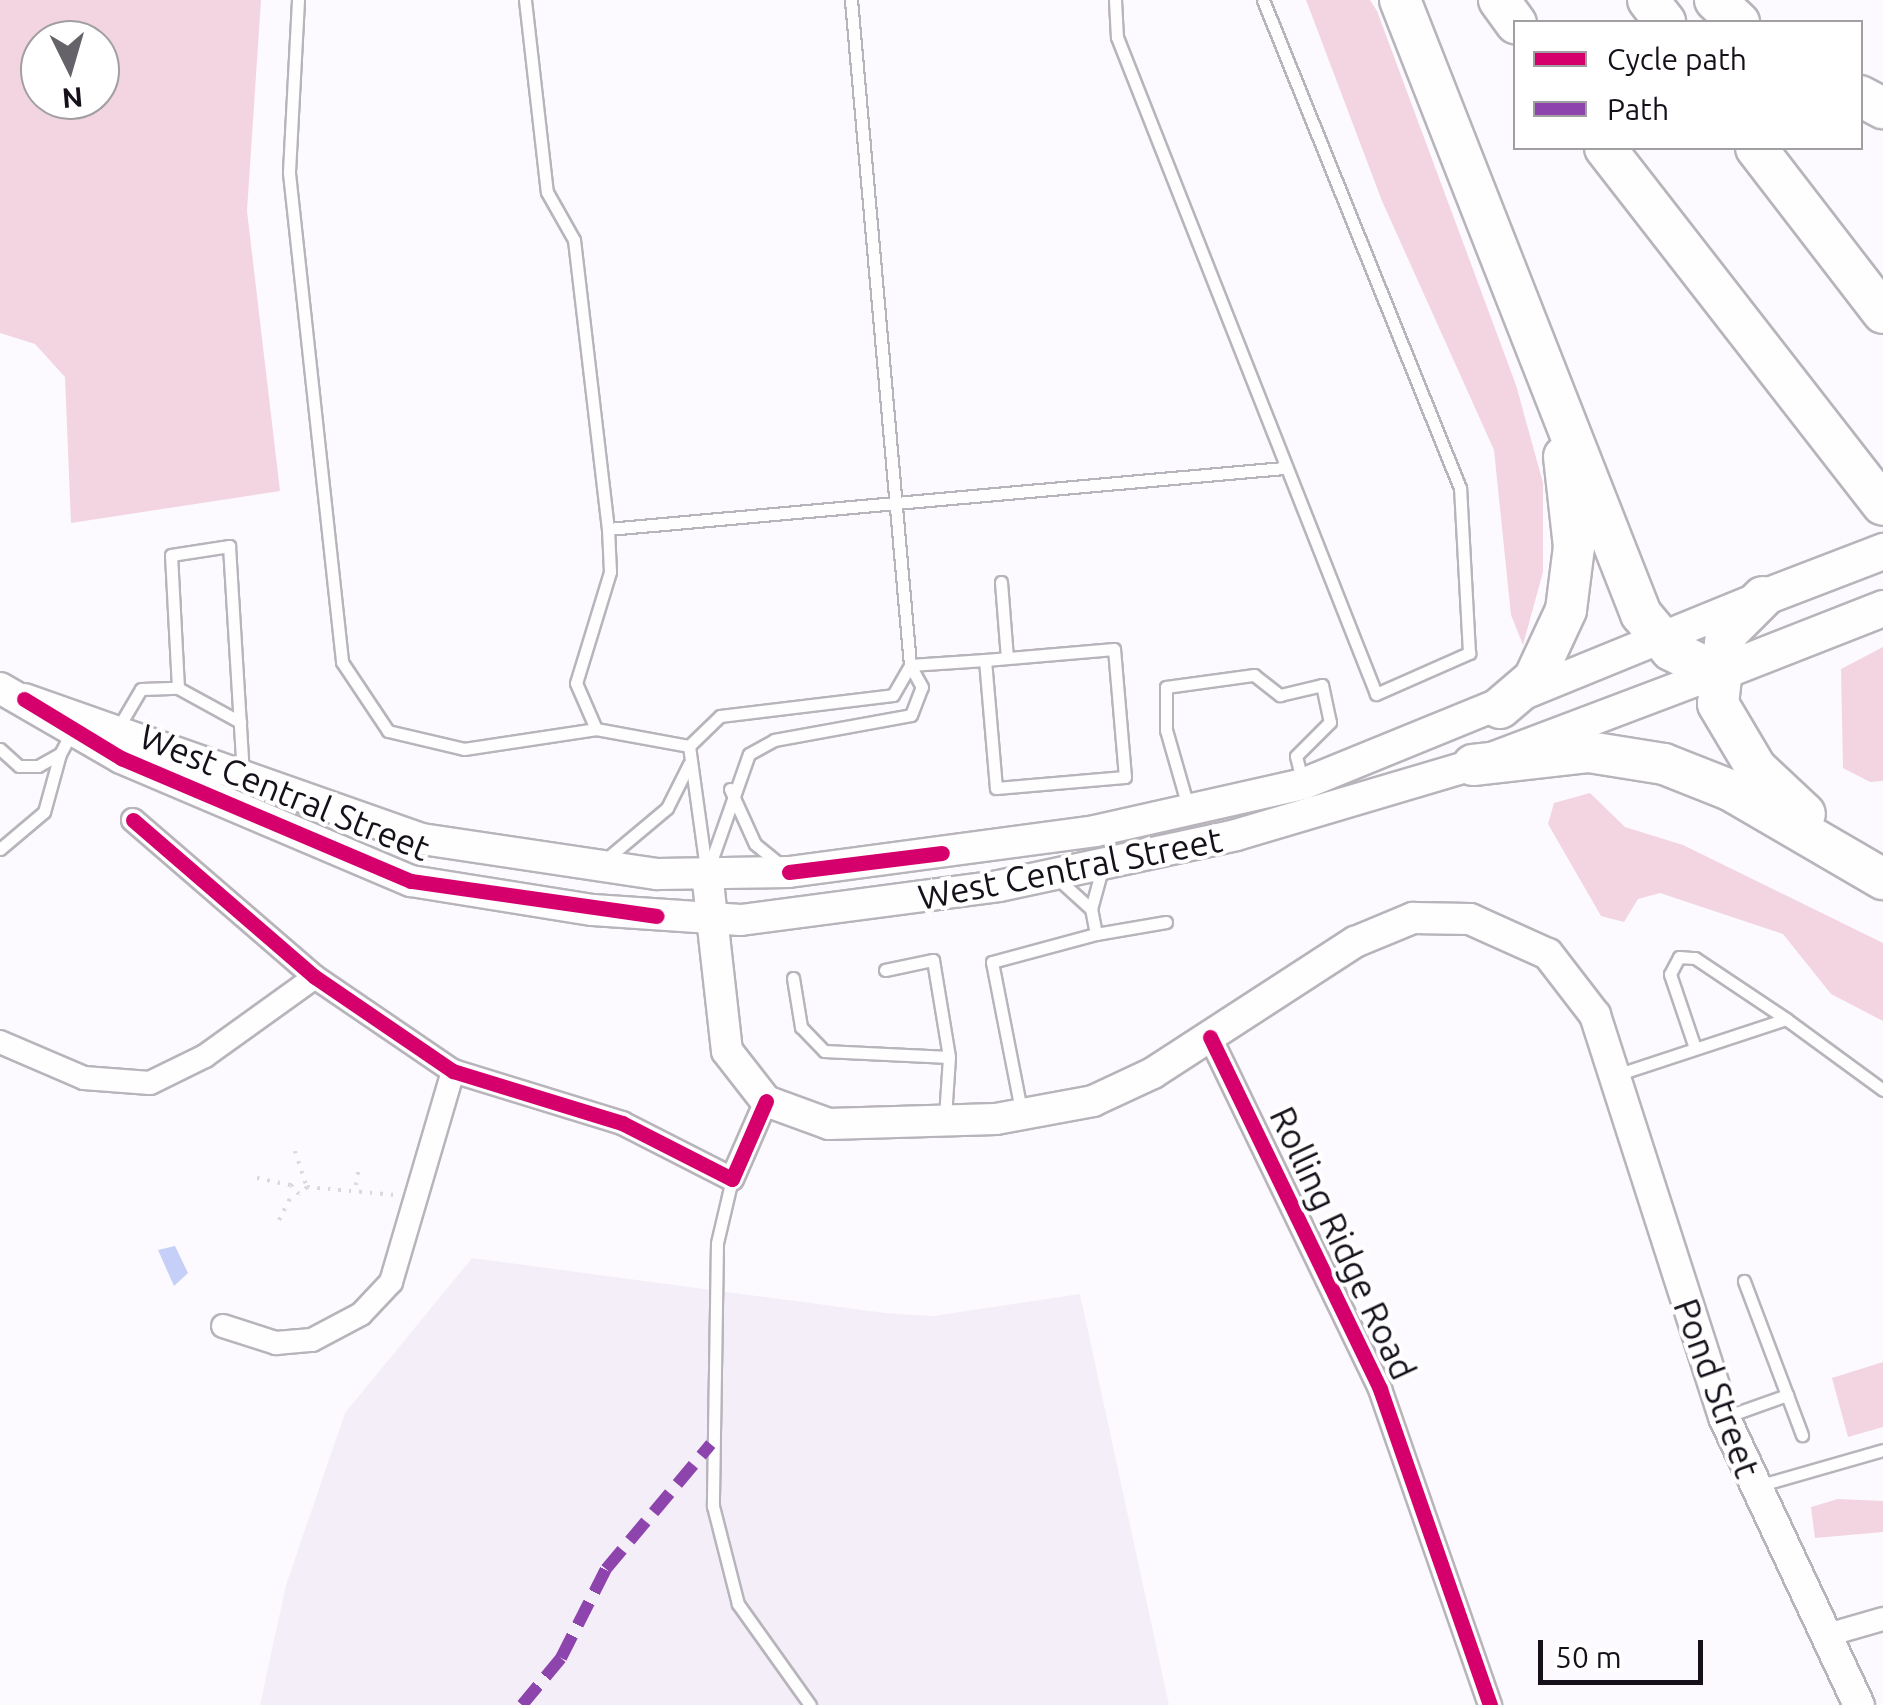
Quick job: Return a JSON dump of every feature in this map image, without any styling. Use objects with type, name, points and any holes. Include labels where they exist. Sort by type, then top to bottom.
[{"type":"highway","points":[[1400,0],[1641,614],[1660,640],[1717,673]]},
{"type":"highway","points":[[1648,0],[1663,20]]},
{"type":"highway","points":[[1714,0],[1737,20]]},
{"type":"highway","points":[[1606,150],[1883,506]]},
{"type":"highway","points":[[1758,150],[1883,314]]},
{"type":"highway","points":[[1500,708],[1550,653],[1573,564],[1545,370]]},
{"type":"highway","points":[[1762,597],[1726,634],[1717,673],[1718,704],[1756,768],[1883,878]]},
{"type":"highway","points":[[1473,765],[1589,752],[1664,764],[1730,790],[1883,878]]},
{"type":"main road","name":"West Central Street","points":[[12,694],[422,839],[593,868],[790,872],[1190,814],[1303,784],[1500,708],[1874,554]]},
{"type":"main road","name":"West Central Street","points":[[12,694],[66,742],[411,880],[711,919],[853,910],[1103,865],[1473,765],[1883,608]]},
{"type":"main road","points":[[707,873],[723,1041],[766,1101]]},
{"type":"main road","name":"Pond Street","points":[[766,1101],[829,1124],[1023,1117],[1114,1093],[1210,1037],[1355,942],[1440,916],[1500,927],[1548,954],[1586,998],[1613,1066],[1724,1418],[1752,1488],[1859,1705]]},
{"type":"street","points":[[133,820],[315,977],[453,1071],[622,1124],[732,1179],[766,1101]]},
{"type":"street","points":[[0,1042],[84,1078],[150,1083],[315,977]]},
{"type":"street","name":"Rolling Ridge Road","points":[[1210,1037],[1380,1389],[1490,1705]]},
{"type":"street","points":[[223,1326],[276,1343],[312,1340],[361,1314],[391,1282],[420,1201],[453,1071]]},
{"type":"street","points":[[1824,1636],[1883,1619]]},
{"type":"lane","points":[[298,0],[290,173],[342,662],[388,731],[464,749],[596,729],[689,746]]},
{"type":"lane","points":[[525,0],[547,192],[574,240],[608,529],[610,572],[576,683],[596,729]]},
{"type":"lane","points":[[707,873],[730,789],[765,742],[911,715],[922,687],[910,666],[852,0]]},
{"type":"lane","points":[[1115,0],[1117,37],[1283,468],[1376,694],[1469,653],[1460,488],[1263,0]]},
{"type":"lane","points":[[608,529],[1283,468]]},
{"type":"lane","points":[[178,688],[171,555],[229,546],[244,776]]},
{"type":"lane","points":[[1001,582],[1007,658]]},
{"type":"lane","points":[[910,666],[1007,658],[1114,650],[1125,777],[996,788],[985,660]]},
{"type":"lane","points":[[707,873],[689,746],[720,716],[893,696],[910,666]]},
{"type":"lane","points":[[1190,814],[1166,730],[1166,687],[1254,675],[1280,694],[1322,686],[1330,722],[1296,756],[1303,784]]},
{"type":"lane","points":[[117,730],[140,689],[178,688],[240,722]]},
{"type":"lane","points":[[0,748],[29,768],[66,742]]},
{"type":"lane","points":[[0,848],[44,812],[66,742]]},
{"type":"lane","points":[[593,868],[636,841],[689,764]]},
{"type":"lane","points":[[730,789],[755,844],[790,872]]},
{"type":"lane","points":[[1096,934],[1091,909],[1103,865]]},
{"type":"lane","points":[[1054,876],[1091,909]]},
{"type":"lane","points":[[1023,1117],[992,962],[1096,934],[1166,922]]},
{"type":"lane","points":[[1695,1048],[1670,974],[1679,957],[1695,958],[1883,1090]]},
{"type":"lane","points":[[885,970],[933,960],[949,1057],[945,1122]]},
{"type":"lane","points":[[793,978],[804,1033],[824,1051],[949,1057]]},
{"type":"lane","points":[[1613,1066],[1695,1048],[1786,1019]]},
{"type":"lane","points":[[732,1179],[718,1243],[716,1527],[738,1604],[810,1705]]},
{"type":"lane","points":[[1744,1280],[1802,1435]]},
{"type":"lane","points":[[1724,1418],[1788,1395]]},
{"type":"lane","points":[[1752,1488],[1883,1450]]},
{"type":"path","points":[[295,1152],[298,1179],[307,1186]]},
{"type":"path","points":[[356,1185],[359,1167]]},
{"type":"path","points":[[258,1178],[291,1185]]},
{"type":"path","points":[[291,1185],[298,1179]]},
{"type":"path","points":[[291,1185],[294,1192]]},
{"type":"path","points":[[279,1220],[294,1192],[307,1186],[356,1185],[420,1201]]},
{"type":"shaded area","points":[[0,0],[261,0],[247,211],[280,491],[71,523],[65,377],[35,344],[0,333]]},
{"type":"shaded area","points":[[1306,0],[1370,0],[1377,11],[1516,385],[1543,483],[1543,572],[1523,645],[1511,615],[1494,450],[1382,201]]},
{"type":"shaded area","points":[[1883,647],[1883,781],[1870,782],[1843,768],[1841,669]]},
{"type":"shaded area","points":[[1590,793],[1625,827],[1683,845],[1883,943],[1883,1021],[1831,994],[1783,934],[1660,893],[1638,899],[1624,922],[1601,916],[1548,824],[1554,803]]},
{"type":"shaded area","points":[[472,1258],[885,1313],[933,1316],[1080,1294],[1169,1705],[260,1705],[286,1585],[345,1413]]},
{"type":"shaded area","points":[[1883,1362],[1883,1427],[1848,1437],[1832,1378]]},
{"type":"shaded area","points":[[1838,1499],[1883,1501],[1883,1532],[1815,1538],[1811,1507]]},
{"type":"water","points":[[175,1246],[188,1273],[174,1286],[158,1250]]},
{"type":"marked path","points":[[522,1705],[561,1658],[606,1569],[711,1444]]},
{"type":"cycle path","points":[[24,699],[121,758],[411,881],[657,916]]},
{"type":"cycle path","points":[[133,820],[315,977],[453,1071],[622,1123],[732,1179],[766,1101]]},
{"type":"cycle path","points":[[789,872],[942,853]]},
{"type":"cycle path","points":[[1210,1037],[1380,1389],[1490,1705]]}]
